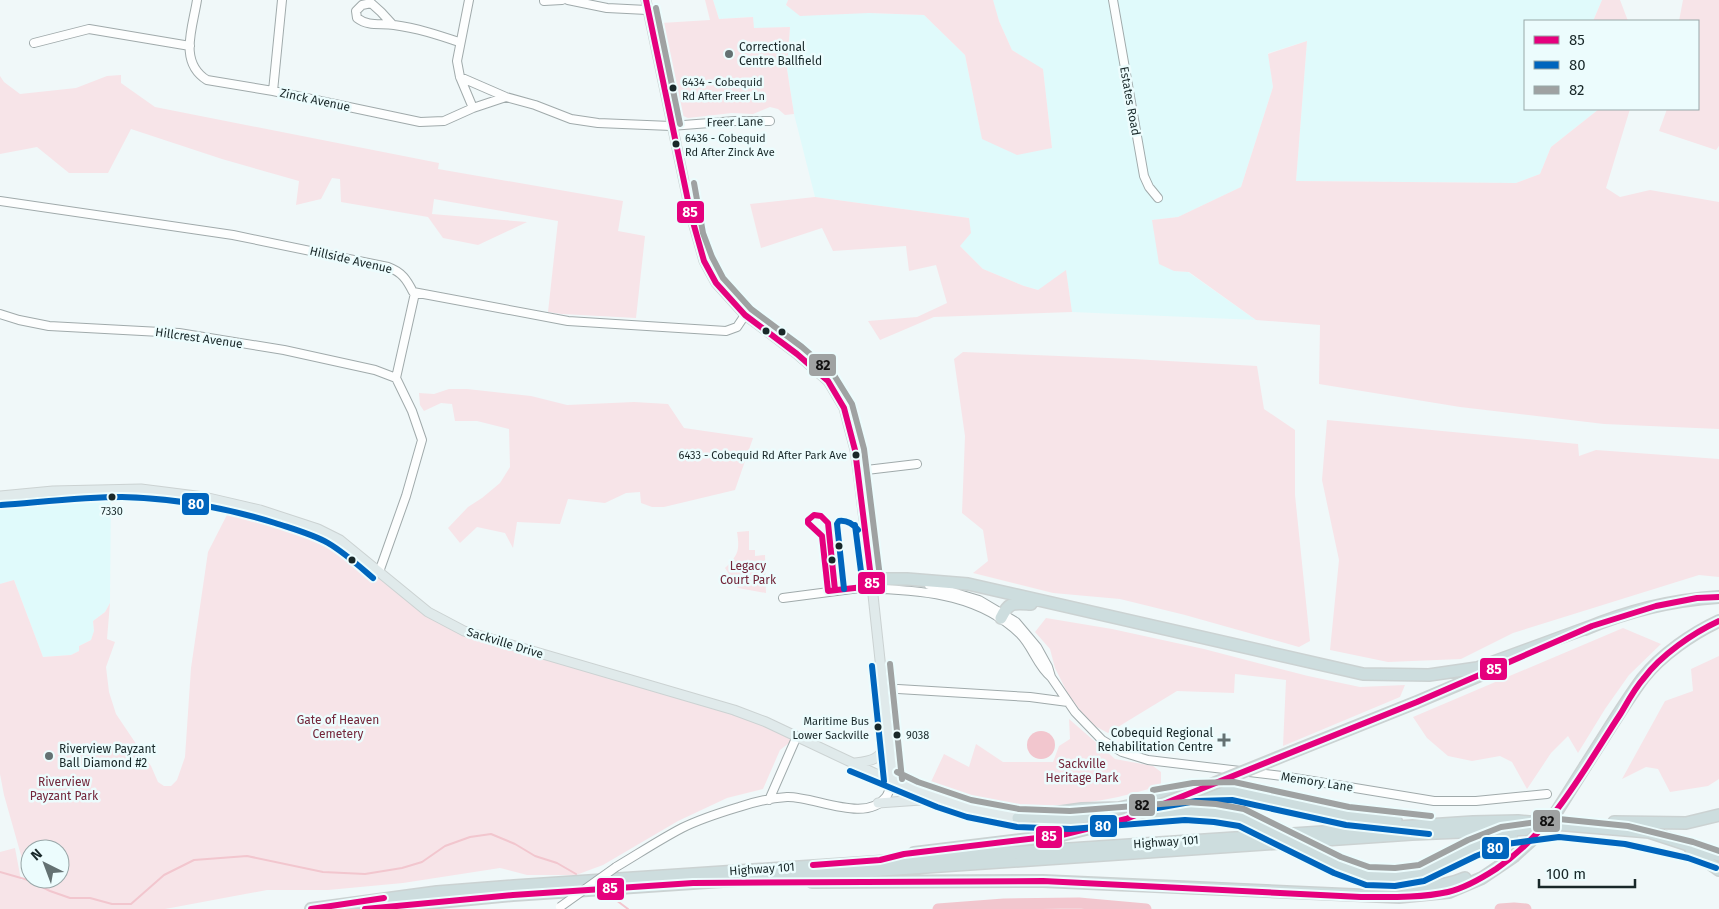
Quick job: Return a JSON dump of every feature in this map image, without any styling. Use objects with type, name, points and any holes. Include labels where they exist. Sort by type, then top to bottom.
[{"type":"highway","points":[[872,586],[881,579],[968,584],[1363,674],[1429,675],[1476,668],[1592,626],[1656,606],[1698,598],[1719,597]]},
{"type":"highway","points":[[1002,616],[1011,604],[1055,604]]},
{"type":"highway","points":[[693,882],[1043,881],[1398,898],[1449,892],[1482,878],[1513,857],[1536,836],[1557,811],[1644,677],[1668,654],[1701,629],[1719,621]]},
{"type":"highway","points":[[880,860],[904,854],[1062,835],[1126,819],[1417,702],[1592,626]]},
{"type":"highway","points":[[1018,818],[1082,809],[1119,808],[1195,792],[1233,791],[1348,816],[1430,825]]},
{"type":"highway","points":[[1018,818],[1070,820],[1185,811],[1215,813],[1242,818],[1338,865],[1394,884],[1438,886],[1461,880],[1513,857]]},
{"type":"highway","points":[[1518,821],[1686,823],[1719,815]]},
{"type":"highway","name":"Highway 101","points":[[311,909],[436,892],[880,860],[1518,821],[1649,832],[1719,854]]},
{"type":"highway","points":[[1367,876],[1395,877],[1422,873],[1472,848],[1504,835],[1559,828]]},
{"type":"highway","name":"Highway 101","points":[[365,909],[512,895],[693,882],[1412,834],[1559,828],[1626,835],[1691,850],[1719,860]]},
{"type":"highway","points":[[1691,850],[1719,870]]},
{"type":"main road","points":[[646,0],[695,235],[704,261],[716,282],[745,314],[797,354],[828,381],[844,408],[855,450],[858,471],[893,780]]},
{"type":"main road","name":"Sackville Drive","points":[[0,496],[53,491],[128,489],[204,497],[260,510],[318,529],[340,540],[428,612],[464,631],[734,710],[940,799],[969,808],[1018,818]]},
{"type":"main road","points":[[853,763],[871,762],[881,755],[889,743]]},
{"type":"main road","points":[[878,804],[940,799]]},
{"type":"street","name":"Zinck Avenue","points":[[197,0],[189,56],[199,75],[207,80],[273,90],[420,122],[444,121],[473,108],[506,97]]},
{"type":"street","points":[[273,90],[282,0]]},
{"type":"street","points":[[469,0],[457,61],[460,77],[473,108]]},
{"type":"street","points":[[544,1],[562,0]]},
{"type":"street","points":[[568,0],[608,8],[647,10]]},
{"type":"street","name":"Estates Road","points":[[1112,0],[1144,176],[1149,187],[1158,198]]},
{"type":"street","points":[[392,24],[433,33],[460,42]]},
{"type":"street","points":[[34,43],[89,29],[190,46]]},
{"type":"street","points":[[460,77],[506,97],[535,105],[572,119],[598,123],[671,126]]},
{"type":"street","name":"Freer Lane","points":[[671,126],[735,121],[770,121]]},
{"type":"street","name":"Hillside Avenue","points":[[0,200],[233,235],[388,267],[401,274],[415,293]]},
{"type":"street","points":[[380,572],[406,496],[422,440],[412,411],[396,378],[415,293],[568,321],[626,325],[726,330],[737,327],[745,314]]},
{"type":"street","name":"Hillcrest Avenue","points":[[0,314],[49,326],[179,333],[284,350],[375,370],[396,378]]},
{"type":"street","points":[[858,471],[917,464]]},
{"type":"street","name":"Memory Lane","points":[[783,598],[904,583],[933,586],[979,600],[1002,616],[1016,622],[1037,647],[1048,667],[1051,677],[1086,725],[1102,740],[1122,752],[1148,760],[1282,776],[1434,801],[1476,801],[1547,794]]},
{"type":"street","points":[[898,689],[1030,697],[1068,702]]},
{"type":"street","points":[[769,800],[797,736]]},
{"type":"street","points":[[559,908],[616,867],[681,828],[702,819],[746,805],[798,797],[847,809],[858,809],[878,804],[886,797],[893,780]]},
{"type":"shaded area","points":[[713,0],[788,0],[786,6],[869,13],[924,15],[965,55],[982,138],[1052,147],[1043,70],[1012,50],[999,21],[993,0],[1602,0],[1593,20],[1524,20],[1524,110],[1598,110],[1551,147],[1540,174],[1516,183],[1296,181],[1307,41],[1268,53],[1273,87],[1241,187],[1178,217],[1152,220],[1174,271],[1188,272],[1256,320],[1072,312],[1066,271],[1039,290],[1024,286],[983,269],[960,246],[969,218],[815,197],[794,114],[787,69],[790,27],[754,29],[752,17],[719,19]]},
{"type":"shaded area","points":[[111,490],[110,603],[105,612],[93,621],[94,632],[91,640],[79,646],[79,651],[71,655],[43,657],[14,580],[0,584],[0,498]]},
{"type":"shaded area","points":[[1041,731],[1051,735],[1055,745],[1051,755],[1041,759],[1031,755],[1027,745],[1031,735]]},
{"type":"green space","points":[[705,0],[713,0],[719,19],[753,17],[754,28],[790,27],[787,69],[794,114],[785,115],[778,109],[770,107],[753,114],[732,113],[688,118],[681,115],[661,23],[710,20]]},
{"type":"green space","points":[[788,0],[993,0],[999,21],[1012,50],[1043,69],[1052,148],[1017,155],[982,139],[965,55],[924,15],[869,13],[800,16],[786,5]]},
{"type":"green space","points":[[1602,0],[1620,0],[1628,20],[1593,20]]},
{"type":"green space","points":[[1683,0],[1719,0],[1719,146],[1716,150],[1659,131],[1667,110],[1699,110],[1699,20],[1679,20]]},
{"type":"green space","points":[[1307,41],[1296,181],[1516,183],[1540,174],[1551,147],[1598,110],[1630,110],[1606,188],[1620,197],[1650,190],[1719,202],[1719,429],[1604,424],[1460,407],[1319,384],[1320,325],[1256,320],[1189,272],[1174,271],[1159,264],[1152,220],[1178,217],[1241,187],[1273,87],[1268,54]]},
{"type":"green space","points":[[121,75],[121,83],[155,107],[439,163],[438,169],[623,201],[618,231],[645,236],[636,318],[548,312],[558,221],[434,199],[432,214],[527,222],[478,245],[443,238],[428,217],[341,202],[340,179],[332,178],[321,199],[296,205],[299,181],[222,159],[131,129],[108,173],[69,173],[37,147],[0,154],[0,76],[4,82],[20,94],[76,88],[107,76]]},
{"type":"green space","points":[[815,197],[969,218],[971,233],[960,246],[983,269],[1038,290],[1066,270],[1072,312],[934,317],[880,340],[868,321],[917,317],[947,303],[936,265],[909,271],[906,246],[833,251],[822,228],[761,248],[750,204]]},
{"type":"green space","points":[[963,352],[1257,366],[1264,409],[1295,430],[1295,495],[1310,641],[1299,647],[1120,599],[1053,593],[973,573],[988,561],[983,530],[962,513],[965,436],[954,359]]},
{"type":"green space","points":[[449,389],[467,389],[531,396],[567,405],[634,402],[668,404],[684,428],[753,438],[735,490],[664,507],[652,507],[641,503],[640,492],[626,493],[605,503],[568,499],[560,524],[517,522],[513,548],[505,533],[477,527],[460,543],[448,528],[468,507],[500,483],[510,467],[509,429],[477,421],[455,421],[452,404],[441,403],[424,411],[420,405],[419,393],[434,394]]},
{"type":"green space","points":[[1327,420],[1578,444],[1579,456],[1596,450],[1719,459],[1719,577],[1699,575],[1513,633],[1461,659],[1388,662],[1330,650],[1339,560],[1322,480]]},
{"type":"green space","name":"Gate of Heaven Cemetery","points":[[233,503],[318,529],[407,596],[464,631],[636,681],[798,736],[780,750],[763,789],[727,798],[678,821],[603,865],[576,875],[527,875],[500,868],[403,883],[328,890],[267,890],[165,909],[0,909],[0,852],[15,848],[20,875],[20,889],[70,889],[70,839],[20,839],[20,852],[4,795],[0,774],[0,584],[14,580],[43,657],[71,655],[79,651],[79,646],[91,640],[94,631],[93,621],[105,612],[110,603],[107,639],[115,642],[106,667],[109,692],[116,714],[151,766],[158,782],[164,786],[171,786],[177,780],[185,757],[191,668],[208,552]]},
{"type":"green space","name":"Legacy Court Park","points":[[749,531],[749,550],[755,550],[755,556],[765,555],[766,593],[738,588],[725,568],[733,560],[737,552],[737,532]]},
{"type":"green space","points":[[1046,618],[1112,629],[1204,649],[1308,676],[1360,687],[1405,685],[1400,697],[1283,746],[1286,680],[1235,674],[1234,693],[1177,691],[1108,733],[1091,724],[1067,692],[1055,668],[1050,649],[1035,632]]},
{"type":"green space","points":[[1623,628],[1661,644],[1629,675],[1578,753],[1568,736],[1551,753],[1527,789],[1512,762],[1500,756],[1472,761],[1448,756],[1427,738],[1413,717]]},
{"type":"green space","points":[[1719,656],[1719,779],[1708,786],[1670,792],[1658,769],[1646,767],[1622,779],[1665,701],[1693,691],[1691,669]]},
{"type":"green space","name":"Sackville Heritage Park","points":[[1069,719],[1115,759],[1153,766],[1161,772],[1161,785],[1117,797],[1044,806],[996,803],[974,799],[930,784],[944,754],[969,767],[976,744],[1003,762],[1053,762],[1059,746],[1070,739]]},
{"type":"waterway","points":[[0,872],[28,880],[70,898],[90,898],[112,904],[131,904],[164,875],[194,860],[247,856],[323,872],[365,874],[402,868],[422,862],[445,846],[470,837],[491,834],[515,844],[535,856],[557,863],[576,874]]},
{"type":"waterway","points":[[616,900],[628,909]]},
{"type":"waterway","points":[[938,909],[1004,904],[1079,903],[1146,909]]},
{"type":"waterway","points":[[1500,909],[1526,909]]},
{"type":"transit line","name":"85","points":[[646,0],[691,215],[704,261],[716,283],[745,315],[797,354],[828,381],[844,408],[855,450],[872,586],[828,591],[822,536],[808,523],[808,520],[814,515],[821,516],[828,523],[835,590]]},
{"type":"transit line","name":"82","points":[[656,8],[680,124]]},
{"type":"transit line","name":"82","points":[[694,183],[703,233],[712,257],[723,278],[751,309],[802,347],[834,375],[852,404],[864,449],[881,585]]},
{"type":"transit line","name":"80","points":[[1,505],[122,497],[161,499],[219,508],[275,523],[316,537],[340,551],[373,578]]},
{"type":"transit line","name":"80","points":[[844,589],[837,524],[839,521],[847,522],[858,530]]},
{"type":"transit line","name":"80","points":[[855,525],[863,587]]},
{"type":"transit line","name":"85","points":[[813,865],[880,860],[904,854],[1062,835],[1126,819],[1417,702],[1592,626],[1656,606],[1697,598],[1719,597]]},
{"type":"transit line","name":"85","points":[[365,909],[513,895],[693,883],[1043,881],[1361,897],[1416,896],[1448,892],[1467,885],[1496,869],[1534,836],[1566,797],[1635,690],[1651,669],[1678,645],[1719,621]]},
{"type":"transit line","name":"82","points":[[890,664],[902,779]]},
{"type":"transit line","name":"80","points":[[872,666],[884,781]]},
{"type":"transit line","name":"80","points":[[850,771],[937,807],[967,817],[1017,827],[1071,829],[1185,820],[1239,826],[1334,873],[1366,885],[1395,886],[1424,881],[1506,844],[1559,837],[1625,844],[1688,858],[1716,868]]},
{"type":"transit line","name":"82","points":[[897,772],[918,782],[971,800],[1019,809],[1070,811],[1186,802],[1216,804],[1244,809],[1341,857],[1369,867],[1395,868],[1419,865],[1468,840],[1501,827],[1559,819],[1628,826],[1693,842],[1719,851]]},
{"type":"transit line","name":"82","points":[[1153,790],[1193,783],[1234,782],[1349,807],[1431,816]]},
{"type":"transit line","name":"80","points":[[1157,808],[1196,801],[1232,800],[1346,825],[1429,834]]},
{"type":"transit line","name":"85","points":[[311,909],[384,898]]},
{"type":"place","name":"Correctional Centre Ballfield","points":[[729,54]]},
{"type":"place","name":"6434 - Cobequid Rd After Freer Ln","points":[[673,88]]},
{"type":"place","name":"6436 - Cobequid Rd After Zinck Ave","points":[[676,144]]},
{"type":"place","name":"6433 - Cobequid Rd After Park Ave","points":[[856,455]]},
{"type":"place","name":"7330","points":[[112,497]]},
{"type":"place","name":"Maritime Bus Lower Sackville","points":[[878,727]]},
{"type":"place","name":"9038","points":[[897,735]]},
{"type":"place","name":"Cobequid Regional Rehabilitation Centre","points":[[1224,740]]},
{"type":"place","name":"Riverview Payzant Ball Diamond #2","points":[[49,756]]},
{"type":"park label","name":"Riverview Payzant Park","points":[[64,789]]}]
